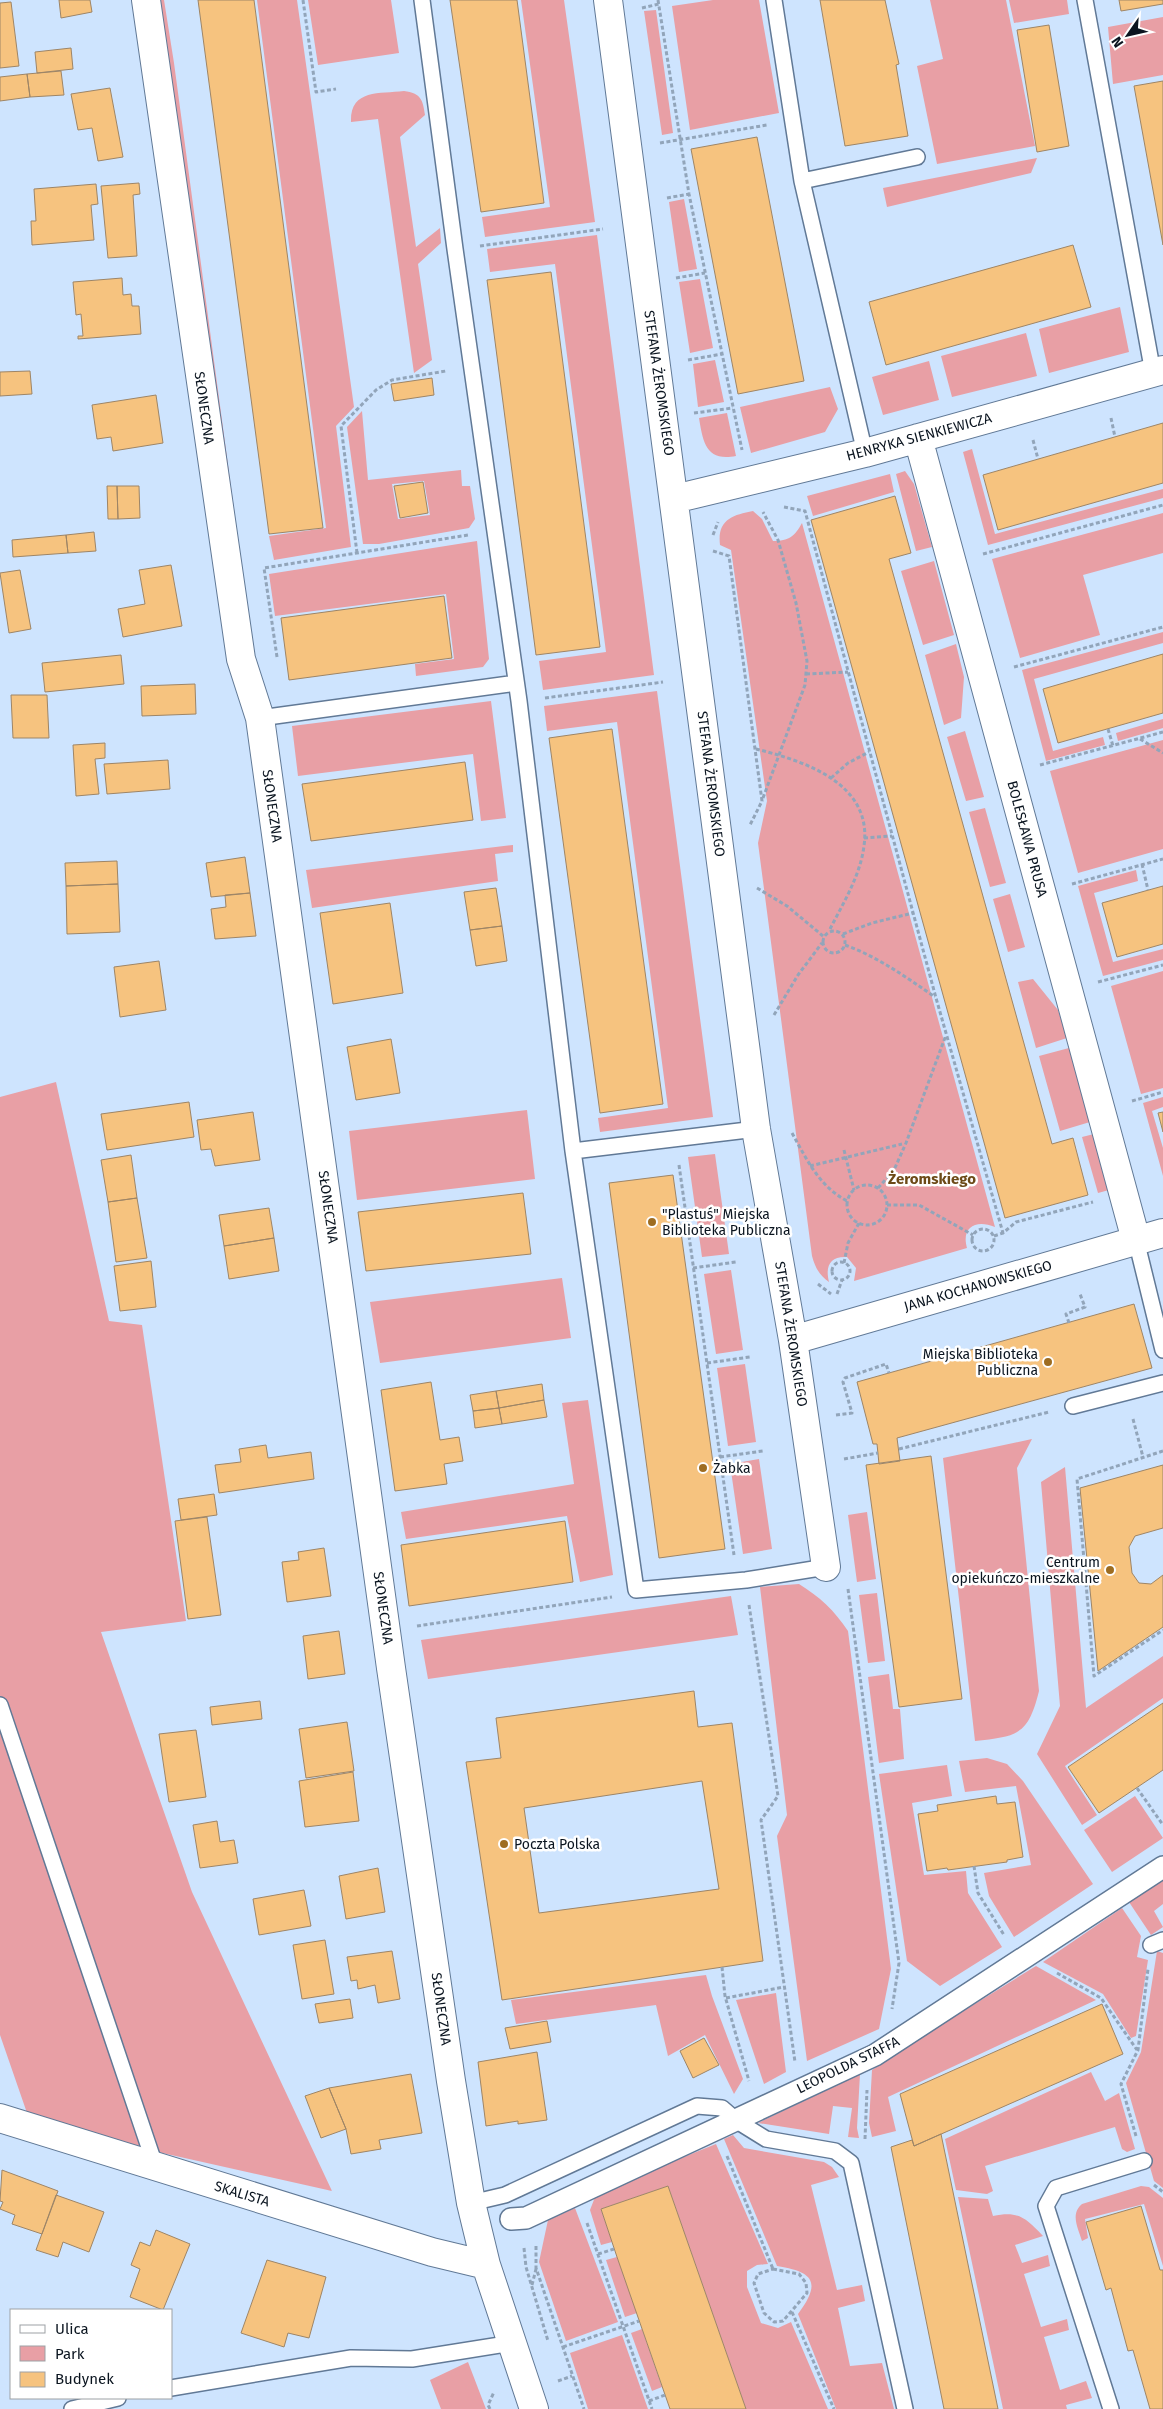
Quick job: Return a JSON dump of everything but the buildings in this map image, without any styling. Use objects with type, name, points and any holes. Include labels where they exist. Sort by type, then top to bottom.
[{"type":"street","name":"SŁONECZNA","points":[[146,0],[241,659],[260,718],[386,1630],[451,2081],[471,2203],[486,2264],[500,2345],[534,2409]]},
{"type":"street","name":"STEFANA ŻEROMSKIEGO","points":[[608,0],[756,1129],[836,1573]]},
{"type":"street","name":"HENRYKA SIENKIEWICZA","points":[[674,499],[865,453],[1158,371]]},
{"type":"street","name":"BOLESŁAWA PRUSA","points":[[918,438],[1136,1240]]},
{"type":"street","name":"JANA KOCHANOWSKIEGO","points":[[793,1340],[1163,1233]]},
{"type":"street","name":"LEOPOLDA STAFFA","points":[[516,2219],[714,2132],[756,2110],[875,2055],[1163,1867]]},
{"type":"street","name":"SKALISTA","points":[[3,2112],[156,2168],[432,2252],[486,2264]]},
{"type":"lane","points":[[422,0],[519,701],[573,1151],[636,1590],[836,1573]]},
{"type":"lane","points":[[774,0],[802,181],[865,453]]},
{"type":"lane","points":[[1085,0],[1158,371]]},
{"type":"lane","points":[[802,181],[917,157]]},
{"type":"lane","points":[[260,718],[516,683]]},
{"type":"lane","points":[[573,1151],[756,1129]]},
{"type":"lane","points":[[1136,1240],[1163,1350]]},
{"type":"lane","points":[[1073,1406],[1163,1383]]},
{"type":"lane","points":[[0,1705],[156,2168]]},
{"type":"lane","points":[[471,2203],[505,2195],[697,2106],[722,2108],[737,2121],[766,2139],[835,2150],[851,2164],[905,2409]]},
{"type":"lane","points":[[1111,2409],[1046,2206],[1056,2188],[1144,2162]]},
{"type":"lane","points":[[172,2388],[351,2358],[412,2360],[500,2345]]},
{"type":"lane","points":[[72,2409],[114,2399]]},
{"type":"path","points":[[303,0],[316,92],[336,89]]},
{"type":"path","points":[[639,8],[658,2],[688,194],[743,453]]},
{"type":"path","points":[[655,144],[793,120]]},
{"type":"path","points":[[664,199],[688,194]]},
{"type":"path","points":[[455,249],[603,230]]},
{"type":"path","points":[[674,279],[705,273]]},
{"type":"path","points":[[684,360],[722,354]]},
{"type":"path","points":[[357,553],[341,426],[376,390],[392,380],[472,367]]},
{"type":"path","points":[[690,414],[733,408]]},
{"type":"path","points":[[952,564],[1163,505]]},
{"type":"path","points":[[777,506],[804,511],[946,1035],[1003,1233]]},
{"type":"path","points":[[749,827],[762,801],[805,685],[806,674],[806,653],[796,603],[778,540],[763,510]]},
{"type":"path","points":[[719,520],[713,534],[713,552],[729,556],[762,801]]},
{"type":"path","points":[[278,666],[264,568],[495,531]]},
{"type":"path","points":[[983,677],[1163,627]]},
{"type":"path","points":[[806,674],[848,672]]},
{"type":"path","points":[[519,701],[663,682]]},
{"type":"path","points":[[1108,729],[1113,746]]},
{"type":"path","points":[[1009,776],[1163,732]]},
{"type":"path","points":[[1139,739],[1163,753]]},
{"type":"path","points":[[756,749],[807,763],[846,789],[855,802],[862,818],[865,845],[859,867],[829,931],[823,936],[822,943],[798,976],[773,1018],[772,1009]]},
{"type":"path","points":[[831,778],[848,763],[869,752]]},
{"type":"path","points":[[864,838],[892,836]]},
{"type":"path","points":[[1041,893],[1163,859]]},
{"type":"path","points":[[1142,864],[1148,890]]},
{"type":"path","points":[[756,879],[758,897]]},
{"type":"path","points":[[757,888],[787,906],[823,936]]},
{"type":"path","points":[[843,934],[872,923],[913,913]]},
{"type":"path","points":[[822,943],[825,950],[831,954],[839,953],[845,944],[843,934],[836,930],[829,931]]},
{"type":"path","points":[[845,944],[893,968],[936,998]]},
{"type":"path","points":[[1068,992],[1163,965]]},
{"type":"path","points":[[878,1188],[894,1170],[906,1143],[946,1035]]},
{"type":"path","points":[[788,1126],[810,1166],[827,1188],[848,1201]]},
{"type":"path","points":[[810,1166],[902,1144]]},
{"type":"path","points":[[844,1150],[854,1190]]},
{"type":"path","points":[[680,1171],[732,1545]]},
{"type":"path","points":[[865,1185],[878,1188],[883,1193],[887,1204],[886,1211],[878,1222],[872,1224],[859,1223],[849,1214],[848,1201],[854,1190],[865,1185]]},
{"type":"path","points":[[994,1236],[1003,1233],[1016,1222],[1123,1194]]},
{"type":"path","points":[[887,1204],[919,1206],[973,1236]]},
{"type":"path","points":[[844,1263],[848,1243],[859,1223]]},
{"type":"path","points":[[985,1229],[994,1236],[993,1246],[983,1252],[974,1246],[973,1236],[978,1230],[985,1229]]},
{"type":"path","points":[[693,1268],[736,1262]]},
{"type":"path","points":[[838,1263],[844,1263],[850,1268],[850,1274],[844,1280],[838,1280],[834,1276],[833,1268],[838,1263]]},
{"type":"path","points":[[1071,1296],[1080,1294],[1087,1289]]},
{"type":"path","points":[[1069,1323],[1066,1314],[1085,1307],[1080,1294]]},
{"type":"path","points":[[707,1363],[750,1357]]},
{"type":"path","points":[[834,1415],[852,1413],[843,1382],[845,1378],[886,1364],[889,1373]]},
{"type":"path","points":[[1125,1393],[1143,1456]]},
{"type":"path","points":[[899,1449],[1040,1414]]},
{"type":"path","points":[[720,1456],[763,1451]]},
{"type":"path","points":[[1163,1451],[1143,1456],[1077,1480],[1094,1676],[1163,1630]]},
{"type":"path","points":[[841,1460],[878,1453]]},
{"type":"path","points":[[836,1573],[898,1963]]},
{"type":"path","points":[[386,1630],[625,1595],[636,1590]]},
{"type":"path","points":[[749,1603],[778,1796],[761,1820],[799,2090]]},
{"type":"path","points":[[1137,1788],[1163,1825]]},
{"type":"path","points":[[974,1866],[978,1892],[1024,1959],[1100,1998],[1138,2050],[1121,2084],[1144,2162]]},
{"type":"path","points":[[722,1967],[726,1998],[756,2110]]},
{"type":"path","points":[[726,1998],[784,1987]]},
{"type":"path","points":[[714,2132],[722,2144],[773,2270]]},
{"type":"path","points":[[576,2194],[652,2409]]},
{"type":"path","points":[[516,2219],[526,2267],[549,2347]]},
{"type":"path","points":[[598,2254],[614,2249]]},
{"type":"path","points":[[773,2270],[799,2274],[806,2284],[807,2293],[792,2312],[783,2321],[774,2322],[764,2313],[754,2282],[758,2274],[773,2270]]},
{"type":"path","points":[[792,2312],[834,2409]]},
{"type":"path","points":[[563,2348],[639,2321]]},
{"type":"path","points":[[649,2401],[665,2395]]},
{"type":"green space","points":[[154,0],[164,0],[174,63],[253,651]]},
{"type":"green space","points":[[257,0],[297,0],[354,407],[336,426],[351,547],[274,560],[269,536],[326,528]]},
{"type":"green space","points":[[308,0],[391,0],[399,53],[318,65]]},
{"type":"green space","points":[[521,0],[564,0],[595,222],[485,237],[482,217],[550,207]]},
{"type":"green space","points":[[713,0],[759,0],[779,113],[690,130],[672,6]]},
{"type":"green space","points":[[930,0],[1006,0],[1035,146],[937,164],[917,66],[943,59]]},
{"type":"green space","points":[[1009,0],[1067,0],[1069,14],[1014,23]]},
{"type":"green space","points":[[656,10],[673,133],[662,135],[644,11]]},
{"type":"green space","points":[[1163,17],[1163,75],[1113,84],[1108,27]]},
{"type":"green space","points":[[404,91],[414,93],[420,98],[425,115],[400,137],[416,247],[440,228],[441,243],[418,264],[432,360],[414,373],[378,119],[351,122],[352,111],[355,104],[361,98],[376,93]]},
{"type":"green space","points":[[1037,158],[1031,173],[887,207],[883,188]]},
{"type":"green space","points":[[684,199],[697,269],[679,272],[669,202]]},
{"type":"green space","points":[[597,235],[654,675],[543,690],[539,661],[606,652],[555,264],[490,272],[487,249]]},
{"type":"green space","points":[[700,279],[713,348],[690,353],[679,282]]},
{"type":"green space","points":[[1120,307],[1129,352],[1049,373],[1039,329]]},
{"type":"green space","points":[[1026,333],[1037,376],[952,397],[941,356]]},
{"type":"green space","points":[[715,360],[724,402],[698,407],[693,364]]},
{"type":"green space","points":[[929,361],[939,400],[883,415],[872,377]]},
{"type":"green space","points":[[830,387],[838,409],[825,432],[751,453],[740,407]]},
{"type":"green space","points":[[362,411],[368,480],[461,470],[462,486],[470,486],[475,519],[469,528],[379,544],[363,544],[347,427]],"holes":[[[424,481],[430,515],[398,519],[392,484]]]},
{"type":"green space","points":[[727,413],[736,456],[726,457],[712,453],[708,448],[702,435],[699,418]]},
{"type":"green space","points":[[972,449],[995,534],[1163,489],[1163,498],[988,545],[963,452]]},
{"type":"green space","points":[[905,471],[914,484],[932,547],[916,551],[896,474]]},
{"type":"green space","points":[[890,474],[894,492],[813,516],[807,496]]},
{"type":"green space","points":[[753,511],[762,519],[773,541],[791,537],[802,523],[995,1227],[982,1224],[968,1230],[966,1235],[967,1248],[854,1281],[856,1268],[847,1257],[836,1258],[830,1263],[828,1267],[829,1282],[818,1270],[812,1256],[758,843],[767,801],[731,550],[720,545],[721,530],[724,524],[739,514]]},
{"type":"green space","points":[[1163,513],[1163,553],[1083,575],[1100,635],[1020,658],[992,559]]},
{"type":"green space","points":[[477,541],[489,659],[483,667],[416,676],[415,664],[454,659],[446,594],[275,616],[269,574]]},
{"type":"green space","points":[[934,561],[954,635],[923,645],[901,571]]},
{"type":"green space","points":[[1163,632],[1163,643],[1034,679],[1053,751],[1103,737],[1105,745],[1046,761],[1022,670]]},
{"type":"green space","points":[[956,644],[964,677],[961,718],[944,725],[925,655]]},
{"type":"green space","points":[[657,691],[713,1117],[600,1132],[598,1118],[668,1108],[617,722],[547,731],[544,706]]},
{"type":"green space","points":[[491,701],[506,818],[481,821],[473,754],[298,776],[292,726]]},
{"type":"green space","points":[[1163,719],[1163,728],[1118,741],[1116,733]]},
{"type":"green space","points":[[965,731],[984,797],[966,801],[947,737]]},
{"type":"green space","points":[[1163,740],[1163,849],[1078,873],[1050,771]]},
{"type":"green space","points":[[985,808],[1006,883],[990,887],[969,812]]},
{"type":"green space","points":[[513,845],[513,852],[495,854],[498,881],[312,908],[306,870]]},
{"type":"green space","points":[[1136,870],[1138,881],[1094,893],[1113,962],[1163,949],[1163,960],[1103,976],[1078,886]]},
{"type":"green space","points":[[1010,894],[1025,947],[1008,952],[993,899]]},
{"type":"green space","points":[[1163,971],[1163,1088],[1141,1094],[1111,986]]},
{"type":"green space","points":[[1033,979],[1058,1010],[1067,1038],[1036,1048],[1018,982]]},
{"type":"green space","points":[[1069,1048],[1090,1122],[1060,1131],[1039,1056]]},
{"type":"green space","points":[[56,1082],[109,1321],[142,1325],[186,1621],[101,1632],[192,1892],[332,2191],[149,2150],[27,2113],[0,2035],[0,1097]]},
{"type":"green space","points":[[1163,1097],[1163,1107],[1152,1111],[1163,1148],[1163,1176],[1143,1103]]},
{"type":"green space","points":[[527,1110],[535,1179],[357,1200],[349,1131]]},
{"type":"green space","points":[[1094,1134],[1109,1190],[1098,1193],[1082,1137]]},
{"type":"green space","points":[[715,1154],[729,1254],[702,1257],[688,1157]]},
{"type":"green space","points":[[731,1270],[743,1350],[716,1354],[704,1274]]},
{"type":"green space","points":[[562,1278],[571,1338],[380,1363],[370,1302]]},
{"type":"green space","points":[[745,1364],[756,1442],[728,1446],[717,1368]]},
{"type":"green space","points":[[588,1400],[613,1575],[580,1582],[567,1516],[406,1539],[401,1512],[574,1484],[562,1403]]},
{"type":"green space","points":[[1032,1439],[1017,1468],[1039,1691],[1030,1717],[1019,1731],[1011,1735],[975,1741],[943,1458]]},
{"type":"green space","points":[[759,1459],[772,1549],[743,1554],[730,1464]]},
{"type":"green space","points":[[1065,1467],[1086,1708],[1163,1656],[1163,1698],[1065,1766],[1097,1815],[1082,1825],[1037,1754],[1060,1706],[1041,1482]]},
{"type":"green space","points":[[867,1512],[876,1579],[857,1582],[848,1515]]},
{"type":"green space","points":[[799,1584],[826,1604],[848,1631],[891,1969],[879,2029],[807,2061],[777,1836],[787,1815],[760,1587]]},
{"type":"green space","points":[[877,1593],[885,1661],[868,1663],[859,1595]]},
{"type":"green space","points":[[731,1596],[738,1635],[428,1679],[421,1640]]},
{"type":"green space","points":[[889,1674],[893,1709],[900,1709],[904,1759],[879,1763],[868,1677]]},
{"type":"green space","points":[[987,1758],[1007,1764],[1023,1781],[1093,1884],[1014,1937],[989,1896],[984,1873],[1031,1865],[1016,1786],[965,1792],[959,1761]]},
{"type":"green space","points":[[947,1765],[952,1796],[912,1803],[924,1875],[966,1871],[968,1893],[1002,1947],[940,1986],[907,1961],[879,1774]]},
{"type":"green space","points":[[1135,1796],[1163,1838],[1112,1872],[1084,1830]]},
{"type":"green space","points":[[1163,1879],[1163,1904],[1154,1911],[1163,1927],[1151,1935],[1129,1902]]},
{"type":"green space","points":[[1122,1908],[1141,1936],[1137,1957],[1148,1960],[1136,2036],[1131,2038],[1103,1994],[1043,1962]]},
{"type":"green space","points":[[1157,1951],[1163,1953],[1163,2188],[1154,2181],[1126,2083],[1141,2052]]},
{"type":"green space","points":[[1036,1966],[1096,2000],[888,2097],[896,2131],[872,2137],[869,2123],[872,2070],[918,2039]]},
{"type":"green space","points":[[706,1975],[743,2079],[734,2094],[705,2035],[668,2056],[656,2005],[516,2024],[511,2000]]},
{"type":"green space","points":[[776,1993],[786,2072],[764,2084],[736,2000]]},
{"type":"green space","points":[[1091,2072],[1105,2101],[1119,2093],[1135,2149],[1127,2152],[1122,2149],[1115,2127],[985,2166],[993,2191],[987,2194],[956,2190],[945,2139]]},
{"type":"green space","points":[[860,2074],[857,2128],[859,2138],[848,2137],[852,2108],[833,2106],[829,2134],[758,2123]]},
{"type":"green space","points":[[733,2135],[744,2148],[824,2162],[832,2167],[839,2177],[811,2185],[837,2290],[862,2285],[865,2301],[838,2308],[850,2366],[882,2363],[894,2409],[836,2409],[798,2314],[810,2294],[810,2281],[800,2272],[777,2266],[724,2139]]},
{"type":"green space","points":[[716,2144],[768,2264],[757,2265],[747,2271],[747,2287],[761,2323],[778,2328],[791,2322],[828,2409],[746,2409],[668,2186],[601,2209],[612,2242],[601,2245],[590,2210],[597,2192]]},
{"type":"green space","points":[[1141,2186],[1149,2187],[1163,2198],[1163,2266],[1144,2204],[1085,2219],[1088,2238],[1082,2241],[1077,2226],[1076,2212],[1082,2204]]},
{"type":"green space","points":[[958,2197],[988,2199],[993,2216],[1009,2214],[1021,2217],[1043,2236],[1015,2245],[1022,2263],[1048,2255],[1050,2266],[1024,2274],[1041,2327],[1067,2319],[1069,2330],[1044,2337],[1060,2390],[1086,2381],[1092,2398],[1066,2405],[1067,2409],[1003,2409]]},
{"type":"green space","points":[[575,2208],[618,2322],[566,2341],[539,2262],[548,2220]]},
{"type":"green space","points":[[617,2257],[637,2313],[625,2317],[606,2260]]},
{"type":"green space","points":[[642,2329],[662,2387],[652,2391],[631,2333]]},
{"type":"green space","points":[[622,2335],[648,2409],[588,2409],[570,2353]]},
{"type":"green space","points":[[468,2362],[486,2409],[441,2409],[430,2380]]},
{"type":"place","name":"\"Plastuś\" Miejska Biblioteka Publiczna","points":[[652,1222]]},
{"type":"place","name":"Miejska Biblioteka Publiczna","points":[[1048,1362]]},
{"type":"place","name":"Żabka","points":[[703,1468]]},
{"type":"place","name":"Centrum opiekuńczo-mieszkalne","points":[[1110,1570]]},
{"type":"place","name":"Poczta Polska","points":[[504,1844]]},
{"type":"district","name":"Żeromskiego","points":[[932,1179]]}]
